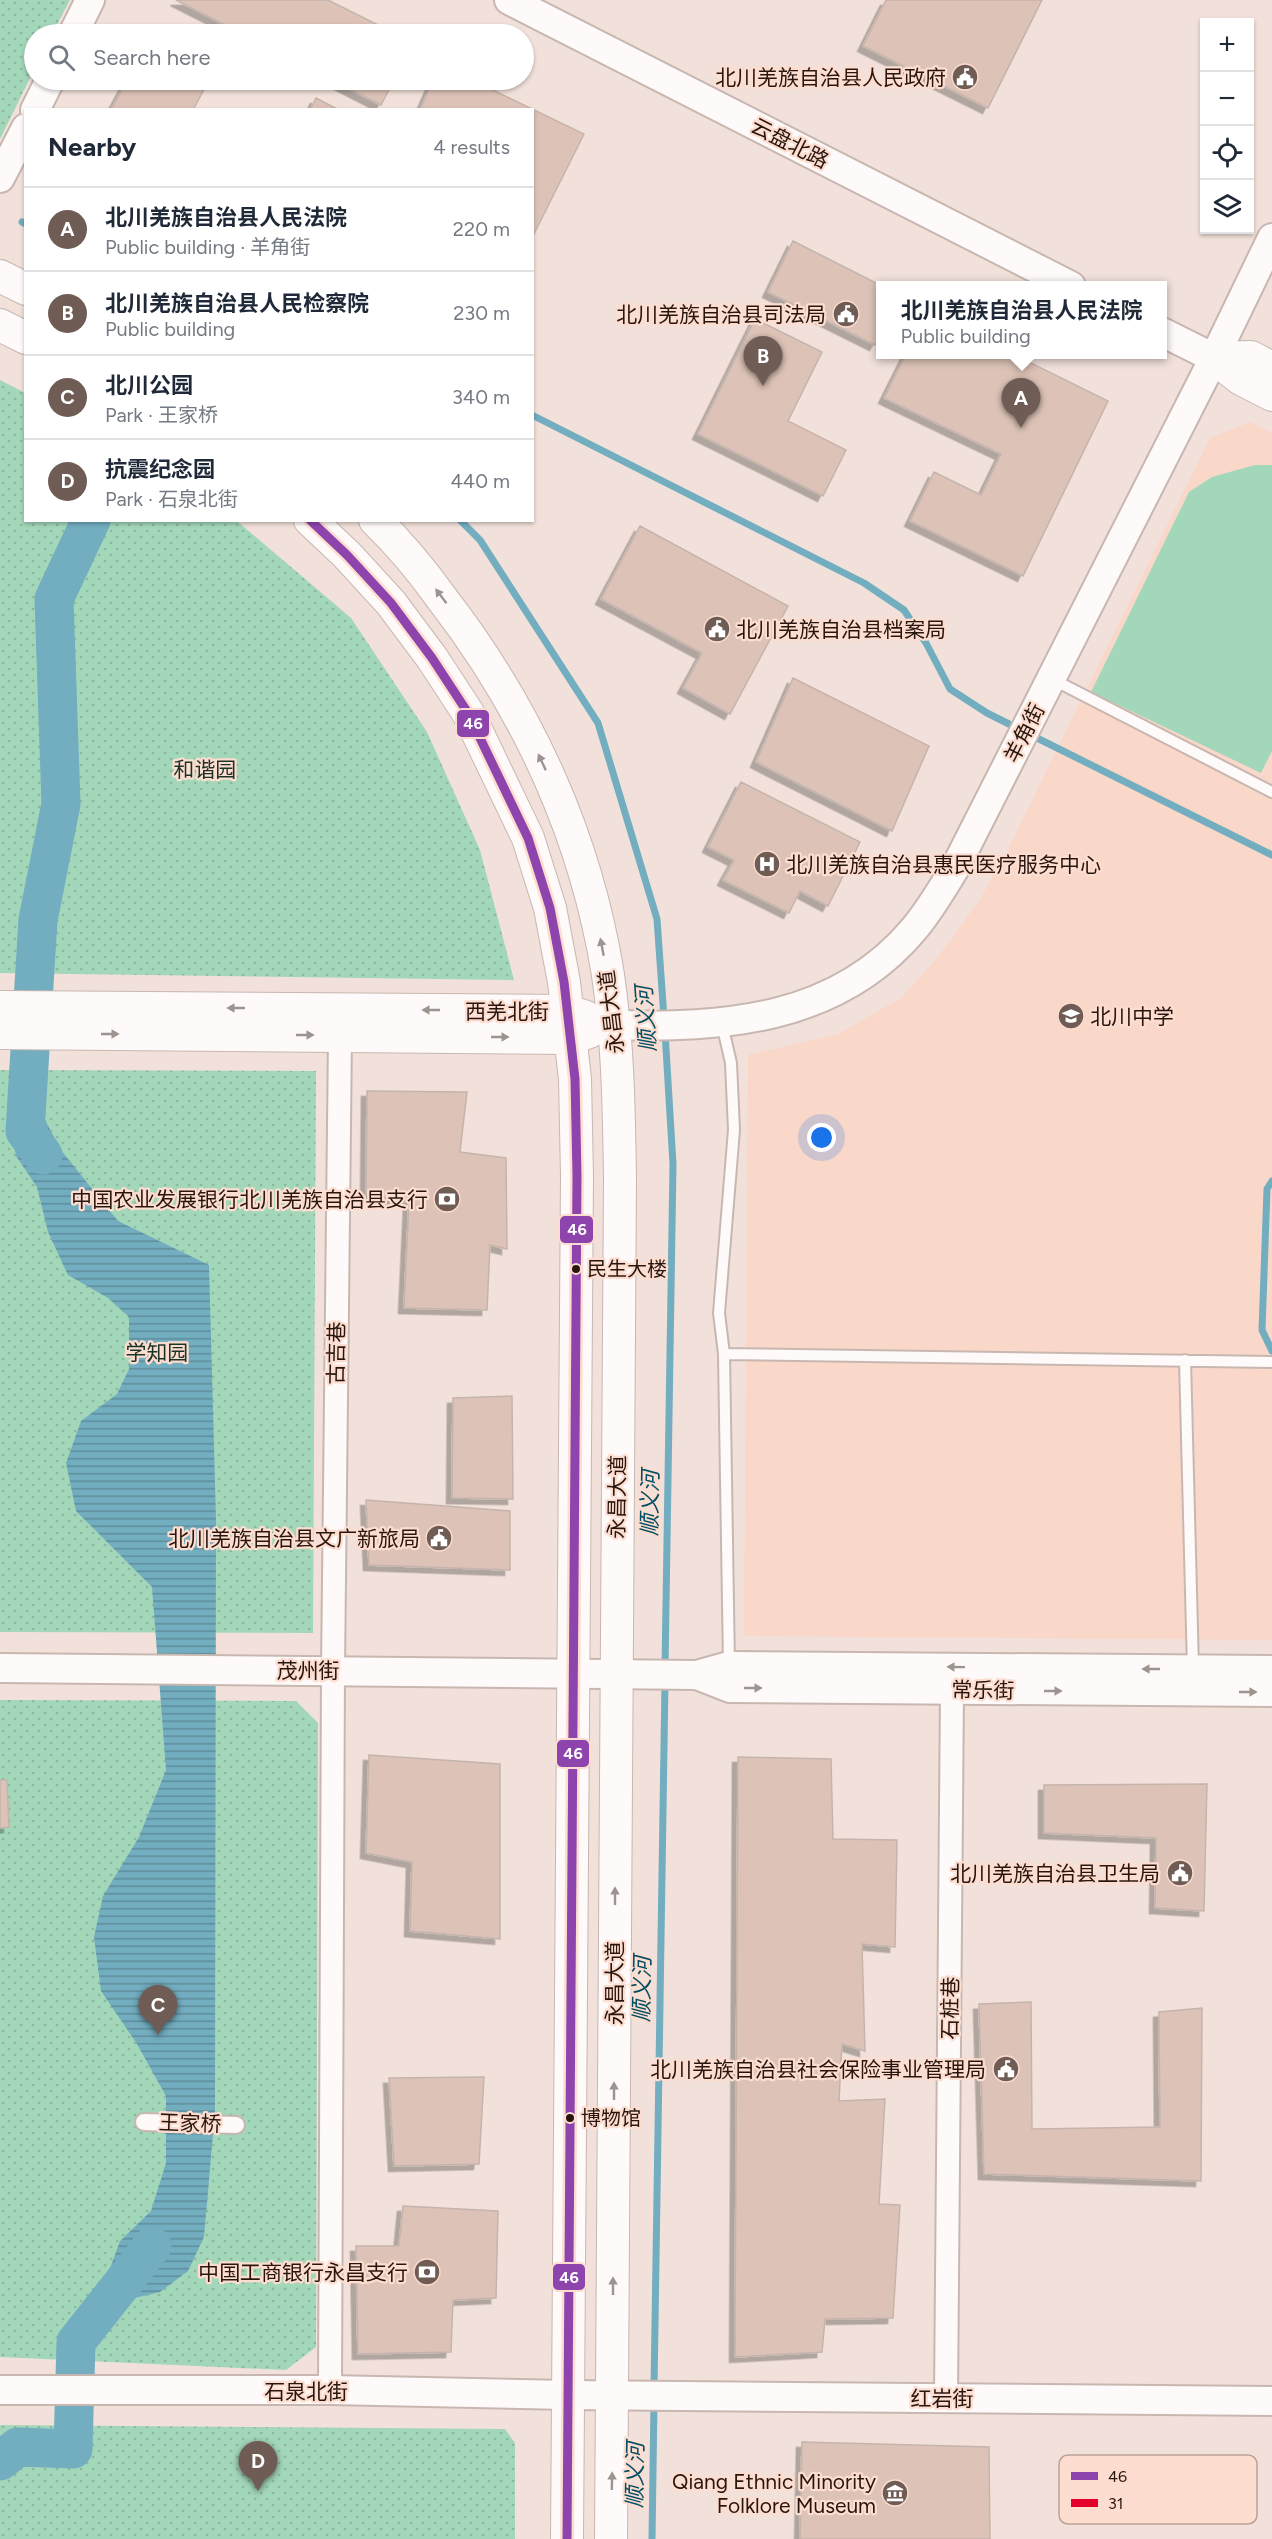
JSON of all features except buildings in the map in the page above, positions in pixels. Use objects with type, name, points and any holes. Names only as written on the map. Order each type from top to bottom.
[{"type":"main road","points":[[0,276],[24,288]]},
{"type":"main road","points":[[0,325],[24,337]]},
{"type":"main road","points":[[1214,358],[1251,357],[1272,368]]},
{"type":"main road","points":[[1214,358],[1241,379],[1272,395]]},
{"type":"main road","name":"永昌大道","points":[[312,522],[347,555],[391,603],[432,658],[468,713],[528,838],[550,908],[569,1024],[575,1079],[577,1176],[567,2539]]},
{"type":"main road","name":"永昌大道","points":[[377,522],[424,575],[469,633],[507,692],[570,822],[592,897],[608,976],[619,1080],[629,1673],[625,2395],[611,2539]]},
{"type":"main road","name":"西羌北街","points":[[0,1007],[52,1020],[340,1036],[569,1024]]},
{"type":"main road","name":"西羌北街","points":[[0,1033],[52,1020],[613,1025]]},
{"type":"street","points":[[78,24],[90,0]]},
{"type":"street","name":"云盘北路","points":[[509,0],[1063,281]]},
{"type":"street","points":[[36,108],[45,90]]},
{"type":"street","points":[[0,178],[24,132]]},
{"type":"street","name":"羊角街","points":[[613,1025],[713,1024],[783,1012],[822,998],[855,980],[886,957],[914,929],[955,868],[1214,358],[1272,238]]},
{"type":"street","points":[[1167,334],[1214,358]]},
{"type":"street","name":"古吉巷","points":[[330,2390],[333,1670],[340,1036]]},
{"type":"street","name":"常乐街","points":[[629,1673],[697,1675],[729,1666],[1272,1670]]},
{"type":"street","name":"茂州街","points":[[0,1668],[629,1673]]},
{"type":"street","name":"常乐街","points":[[697,1675],[730,1688],[1272,1692]]},
{"type":"street","name":"石桩巷","points":[[946,2398],[952,1689]]},
{"type":"street","name":"王家桥","points":[[144,2122],[236,2125]]},
{"type":"street","name":"石泉北街","points":[[0,2390],[330,2390],[625,2395]]},
{"type":"street","name":"红岩街","points":[[625,2395],[1272,2401]]},
{"type":"lane","points":[[1052,679],[1272,792]]},
{"type":"lane","points":[[713,1024],[731,1063],[734,1130],[719,1313],[724,1354],[729,1666]]},
{"type":"lane","points":[[724,1354],[1272,1362]]},
{"type":"lane","points":[[1185,1360],[1193,1670]]},
{"type":"shaded area","name":"北川中学","points":[[1250,422],[1272,433],[1272,1640],[744,1636],[748,1055],[838,1034],[901,998],[937,958],[979,901],[1006,853],[1210,438]]},
{"type":"green space","points":[[0,0],[70,0],[57,24],[24,24],[24,90],[0,139]]},
{"type":"green space","name":"和谐园","points":[[0,380],[24,392],[24,522],[238,522],[351,618],[427,732],[480,850],[514,980],[0,973]]},
{"type":"green space","points":[[1255,465],[1272,465],[1272,751],[1261,773],[1091,692],[1189,492],[1212,477]]},
{"type":"green space","name":"学知园","points":[[0,1070],[316,1071],[313,1633],[0,1632]]},
{"type":"green space","points":[[0,1700],[296,1701],[318,1723],[316,2347],[286,2370],[0,2357]]},
{"type":"green space","points":[[0,2425],[505,2429],[515,2443],[515,2539],[0,2539]]},
{"type":"water","points":[[38,1106],[60,1149],[118,1221],[209,1265],[216,1519],[215,2111],[204,2237],[188,2271],[160,2292],[130,2299],[108,2274],[120,2241],[151,2211],[166,2163],[166,2096],[137,2044],[101,1991],[94,1937],[103,1896],[139,1837],[166,1770],[152,1587],[76,1511],[66,1463],[81,1421],[117,1394],[129,1369],[129,1317],[108,1298],[68,1275],[48,1232],[37,1187],[16,1156],[10,1112]]},
{"type":"waterway","points":[[534,416],[864,583],[904,610],[926,643],[950,689],[987,713],[1019,729]]},
{"type":"waterway","points":[[43,1155],[25,1131],[38,920],[61,804],[54,599],[90,522]]},
{"type":"waterway","name":"顺义河","points":[[462,522],[480,540],[598,723],[657,919],[664,1018]]},
{"type":"waterway","points":[[1029,734],[1272,855]]},
{"type":"waterway","name":"顺义河","points":[[665,1032],[673,1164],[665,1668]]},
{"type":"waterway","points":[[1272,1181],[1267,1189],[1262,1330],[1272,1351]]},
{"type":"waterway","name":"顺义河","points":[[654,2388],[665,1682]]},
{"type":"waterway","points":[[0,2461],[18,2447],[73,2449],[76,2342],[152,2246]]},
{"type":"waterway","name":"顺义河","points":[[652,2539],[654,2402]]},
{"type":"transit line","name":"46","points":[[312,522],[347,555],[391,603],[432,658],[468,713],[528,838],[550,908],[564,982],[575,1079],[577,1176],[567,2539]]},
{"type":"place","name":"北川羌族自治县人民政府","points":[[965,77]]},
{"type":"place","name":"北川羌族自治县司法局","points":[[846,314]]},
{"type":"place","name":"北川羌族自治县人民检察院","points":[[763,386]]},
{"type":"place","name":"北川羌族自治县人民法院","points":[[1021,428]]},
{"type":"place","name":"北川羌族自治县档案局","points":[[717,629]]},
{"type":"place","name":"北川羌族自治县惠民医疗服务中心","points":[[767,864]]},
{"type":"place","name":"北川中学","points":[[1071,1016]]},
{"type":"place","name":"中国农业发展银行北川羌族自治县支行","points":[[447,1199]]},
{"type":"place","name":"民生大楼","points":[[576,1269]]},
{"type":"place","name":"北川羌族自治县文广新旅局","points":[[439,1538]]},
{"type":"place","name":"北川羌族自治县卫生局","points":[[1180,1873]]},
{"type":"place","name":"北川公园","points":[[158,2035]]},
{"type":"place","name":"北川羌族自治县社会保险事业管理局","points":[[1006,2069]]},
{"type":"place","name":"博物馆","points":[[570,2118]]},
{"type":"place","name":"中国工商银行永昌支行","points":[[427,2272]]},
{"type":"place","name":"抗震纪念园","points":[[258,2491]]},
{"type":"place","name":"Qiang Ethnic Minority Folklore Museum","points":[[895,2493]]}]
